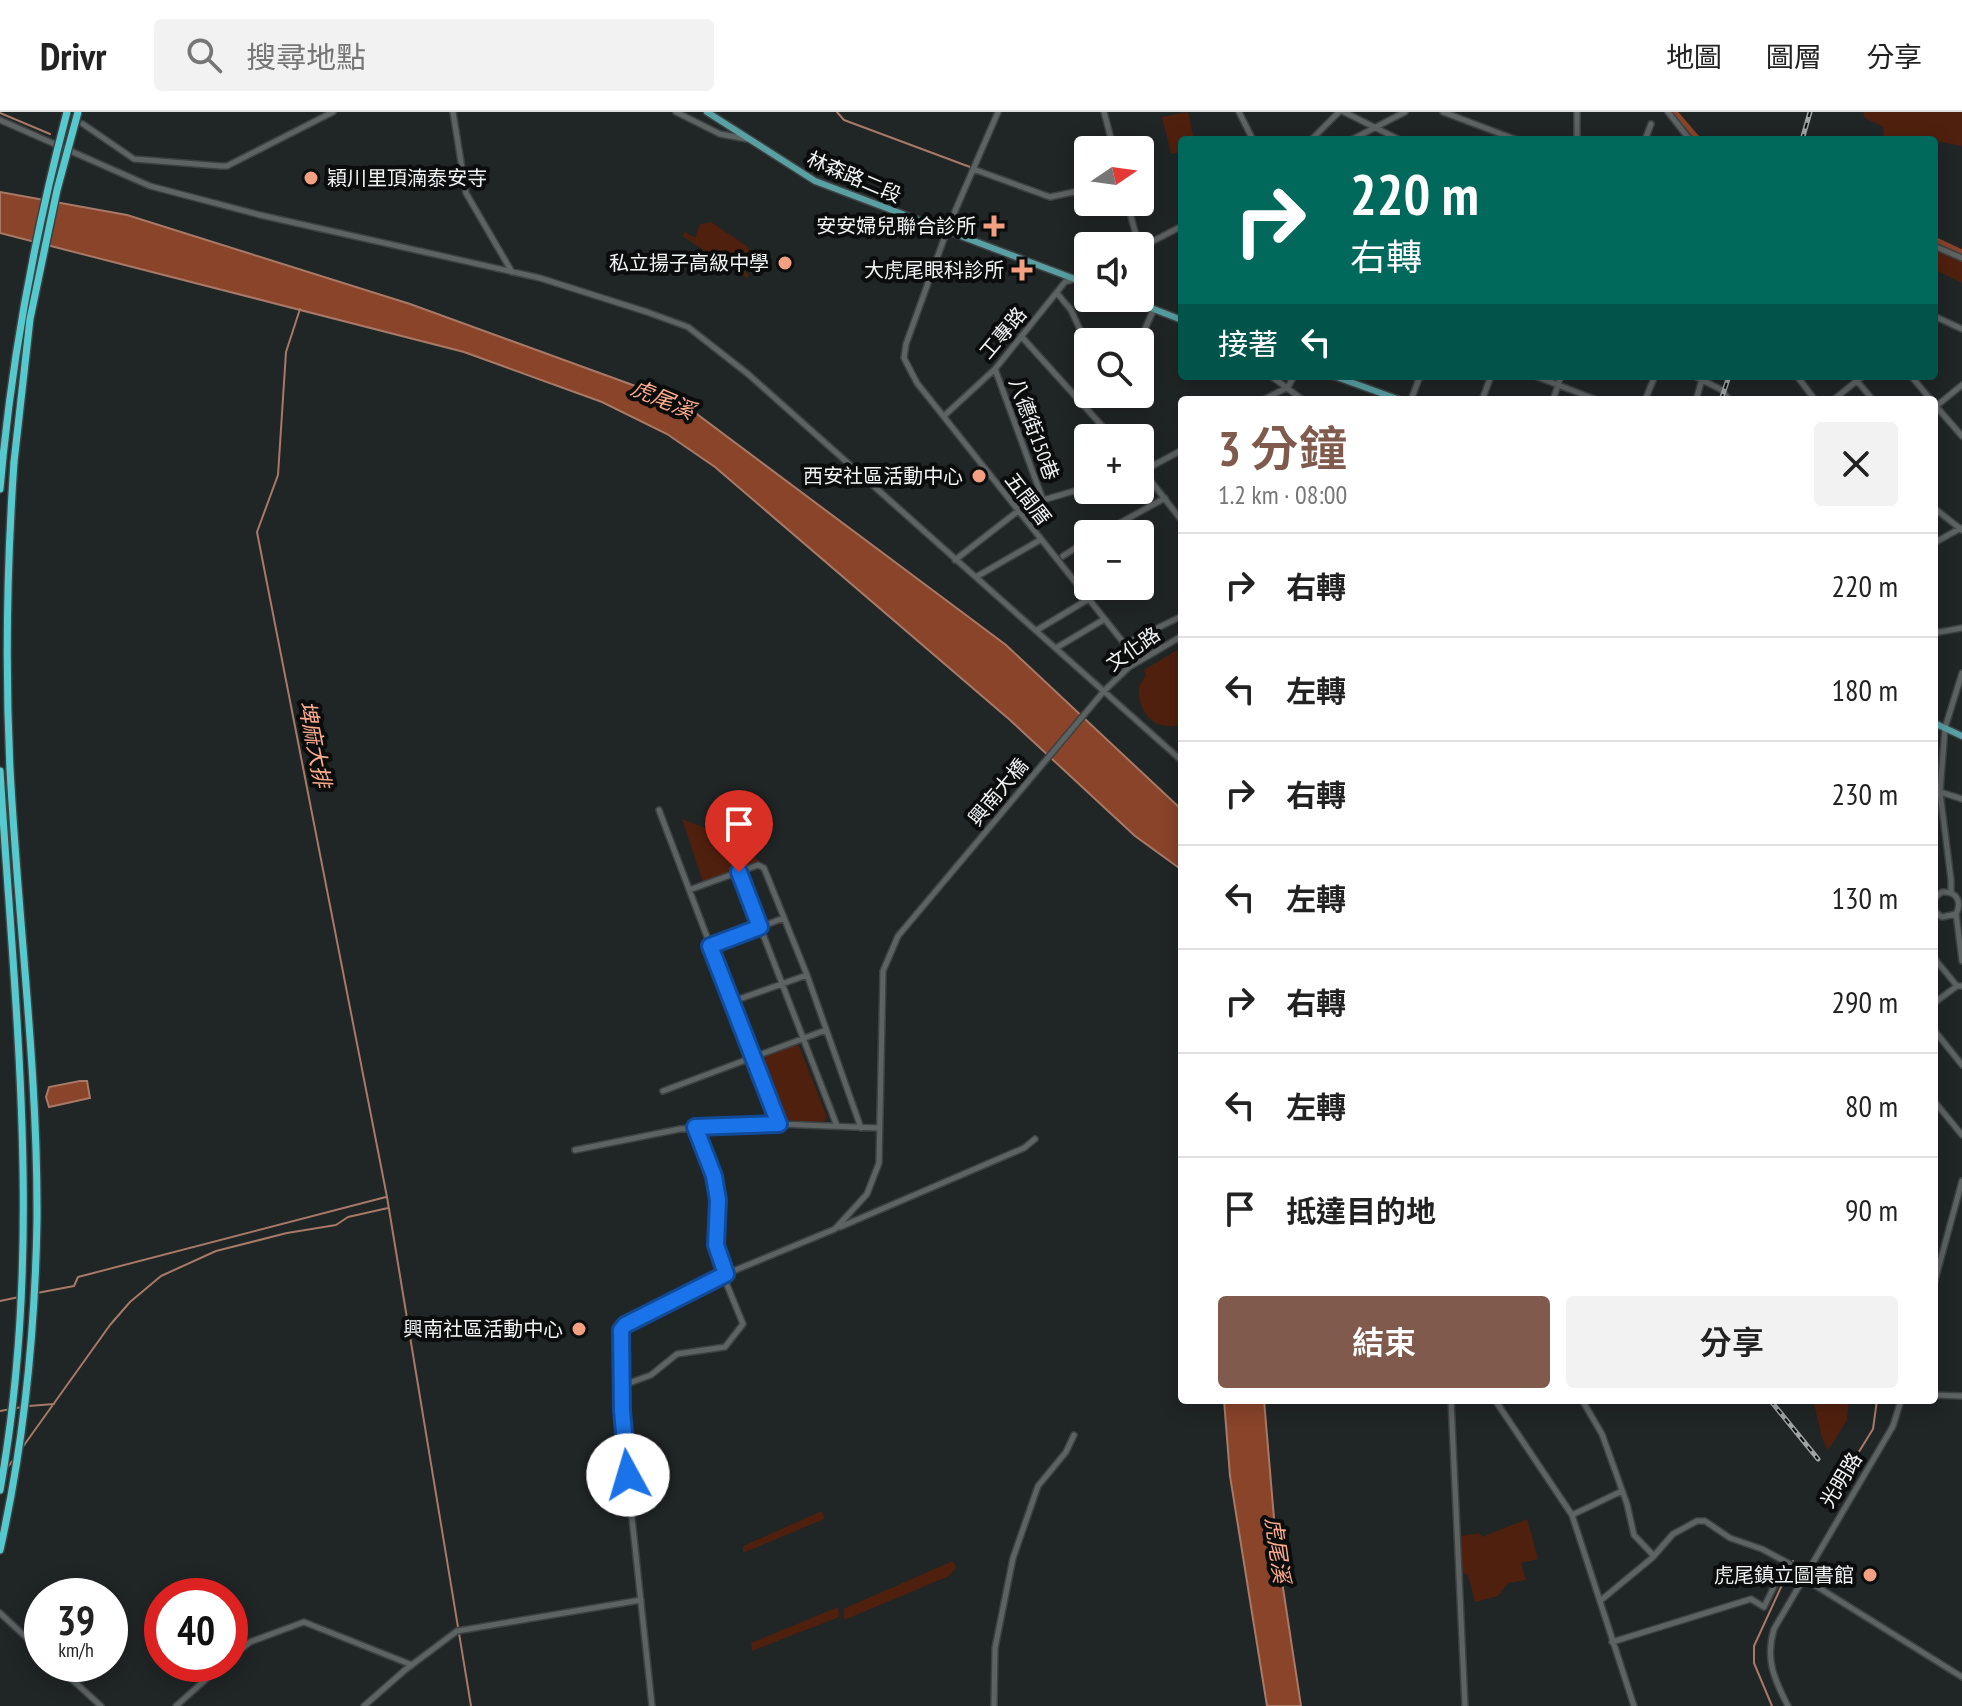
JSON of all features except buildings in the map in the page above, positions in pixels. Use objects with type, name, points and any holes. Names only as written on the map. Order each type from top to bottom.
[{"type":"highway","points":[[0,489],[20,319],[65,112]]},
{"type":"highway","points":[[0,1550],[9,1510],[24,1403],[35,1283],[37,1218],[33,1095],[11,772],[7,558],[30,319],[57,190],[80,112]]},
{"type":"highway","points":[[0,771],[21,1072],[25,1215],[24,1283],[13,1404],[0,1490]]},
{"type":"main road","name":"林森路二段","points":[[707,112],[815,181],[1074,279]]},
{"type":"main road","points":[[1154,309],[1178,318]]},
{"type":"main road","points":[[1345,380],[1389,396]]},
{"type":"main road","points":[[1938,725],[1962,736]]},
{"type":"street","points":[[83,124],[134,159],[227,166],[333,112]]},
{"type":"street","points":[[453,112],[466,193],[512,272]]},
{"type":"street","points":[[676,112],[720,134],[748,139]]},
{"type":"street","points":[[947,231],[998,112]]},
{"type":"street","points":[[1104,112],[1110,136]]},
{"type":"street","points":[[1239,112],[1251,136]]},
{"type":"street","points":[[1315,136],[1341,112],[1392,136]]},
{"type":"street","points":[[1359,136],[1405,112]]},
{"type":"street","points":[[1443,112],[1504,136]]},
{"type":"street","points":[[1577,112],[1577,136]]},
{"type":"street","points":[[1668,112],[1687,136]]},
{"type":"street","points":[[0,120],[150,186],[260,215],[512,272],[688,327],[748,374],[1178,757]]},
{"type":"street","points":[[1646,136],[1651,124]]},
{"type":"street","points":[[973,169],[1050,197],[1074,192]]},
{"type":"street","points":[[1154,240],[1178,228]]},
{"type":"street","name":"五間厝","points":[[947,231],[903,352],[912,377],[1074,583]]},
{"type":"street","points":[[1938,248],[1962,258]]},
{"type":"street","name":"工專路","points":[[944,416],[995,369],[1065,282],[1074,280]]},
{"type":"street","points":[[1057,293],[1071,310],[1079,328]]},
{"type":"street","points":[[1938,318],[1962,329]]},
{"type":"street","points":[[1021,336],[1100,424]]},
{"type":"street","name":"八德街150巷","points":[[995,369],[1043,500]]},
{"type":"street","points":[[1277,380],[1298,396]]},
{"type":"street","points":[[1271,396],[1288,387],[1292,380]]},
{"type":"street","points":[[1545,380],[1587,396]]},
{"type":"street","points":[[1554,396],[1560,380]]},
{"type":"street","points":[[1706,380],[1726,396]]},
{"type":"street","points":[[1838,396],[1858,380]]},
{"type":"street","points":[[1914,380],[1927,396]]},
{"type":"street","points":[[1938,401],[1962,385]]},
{"type":"street","points":[[1938,409],[1962,436]]},
{"type":"street","points":[[1154,464],[1178,452]]},
{"type":"street","points":[[1154,485],[1178,516]]},
{"type":"street","points":[[955,560],[1018,511],[1074,491]]},
{"type":"street","points":[[1125,520],[1165,498]]},
{"type":"street","points":[[1938,511],[1961,529],[1938,541]]},
{"type":"street","points":[[976,577],[1040,540]]},
{"type":"street","points":[[1063,556],[1074,549]]},
{"type":"street","points":[[1037,631],[1087,600]]},
{"type":"street","name":"文化路","points":[[1087,600],[1123,642],[1129,642],[1178,618]]},
{"type":"street","points":[[1056,648],[1103,620]]},
{"type":"street","points":[[1938,632],[1962,628]]},
{"type":"street","name":"文化路","points":[[1104,691],[1129,667],[1178,638]]},
{"type":"street","points":[[1938,783],[1945,728],[1962,673]]},
{"type":"street","name":"興南大橋","points":[[835,1229],[848,1217],[873,1182],[879,1163],[883,971],[898,936],[1104,691]]},
{"type":"street","points":[[1938,791],[1962,799]]},
{"type":"street","points":[[1938,795],[1951,892]]},
{"type":"street","points":[[659,810],[779,1124]]},
{"type":"street","points":[[689,890],[758,865],[764,868],[807,975],[861,1128]]},
{"type":"street","points":[[739,872],[837,1126]]},
{"type":"street","points":[[1938,894],[1951,892],[1960,898],[1956,914],[1962,961]]},
{"type":"street","points":[[1938,913],[1946,918],[1956,914]]},
{"type":"street","points":[[710,946],[784,918]]},
{"type":"street","points":[[1938,962],[1959,986],[1938,1000]]},
{"type":"street","points":[[731,1002],[807,975]]},
{"type":"street","points":[[663,1091],[826,1030]]},
{"type":"street","points":[[1938,1035],[1962,1065]]},
{"type":"street","points":[[1938,1106],[1962,1135]]},
{"type":"street","points":[[575,1150],[695,1127],[779,1124],[879,1128]]},
{"type":"street","points":[[621,1386],[651,1375],[677,1354],[725,1347],[743,1324],[716,1245],[718,1200],[714,1176],[695,1127]]},
{"type":"street","points":[[652,1706],[623,1434],[623,1327],[724,1274],[1024,1148],[1035,1139]]},
{"type":"street","points":[[1938,1269],[1962,1181]]},
{"type":"street","points":[[1938,1395],[1962,1396]]},
{"type":"street","points":[[1451,1404],[1465,1706]]},
{"type":"street","points":[[1498,1404],[1572,1515],[1634,1706]]},
{"type":"street","points":[[1584,1404],[1602,1434],[1634,1535],[1654,1556]]},
{"type":"street","name":"光明路","points":[[1788,1706],[1771,1669],[1770,1642],[1774,1629],[1893,1426],[1900,1404]]},
{"type":"street","points":[[994,1706],[995,1648],[1013,1558],[1038,1486],[1066,1452],[1074,1435]]},
{"type":"street","points":[[1572,1515],[1622,1491]]},
{"type":"street","points":[[1600,1601],[1654,1556],[1673,1534],[1697,1521],[1705,1521],[1730,1538],[1762,1549],[1786,1562],[1805,1575],[1808,1581],[1962,1677]]},
{"type":"street","points":[[1612,1642],[1751,1599],[1764,1607],[1786,1562]]},
{"type":"street","points":[[364,1706],[459,1630],[641,1600]]},
{"type":"street","points":[[0,1613],[24,1635]]},
{"type":"street","points":[[248,1644],[304,1622],[412,1665]]},
{"type":"street","points":[[75,1682],[101,1706]]},
{"type":"street","points":[[176,1706],[203,1682]]},
{"type":"shaded area","points":[[1188,112],[1193,136],[1178,136],[1178,153],[1171,154],[1162,117]]},
{"type":"shaded area","points":[[1863,112],[1962,112],[1962,146],[1938,141],[1938,136],[1884,136],[1883,127],[1865,118]]},
{"type":"shaded area","points":[[711,222],[748,247],[752,261],[743,270],[749,275],[747,278],[682,236],[685,232],[695,238],[700,224]]},
{"type":"shaded area","points":[[1938,251],[1962,261],[1962,283],[1938,271]]},
{"type":"shaded area","points":[[1178,649],[1178,725],[1156,723],[1145,712],[1139,696],[1139,686],[1146,675],[1144,670]]},
{"type":"shaded area","points":[[682,819],[715,832],[761,862],[703,882]]},
{"type":"shaded area","points":[[796,1045],[827,1117],[824,1122],[783,1120],[778,1117],[757,1062],[758,1058]]},
{"type":"shaded area","points":[[1814,1404],[1849,1404],[1847,1420],[1828,1450]]},
{"type":"shaded area","points":[[822,1511],[824,1519],[743,1553],[743,1546]]},
{"type":"shaded area","points":[[1527,1519],[1538,1559],[1521,1563],[1526,1580],[1508,1583],[1498,1596],[1475,1602],[1468,1575],[1462,1573],[1460,1536],[1479,1533],[1482,1537]]},
{"type":"shaded area","points":[[953,1561],[956,1568],[949,1576],[844,1620],[843,1609]]},
{"type":"shaded area","points":[[838,1607],[839,1617],[752,1651],[751,1643]]},
{"type":"water","name":"虎尾溪","points":[[0,192],[127,215],[410,304],[682,403],[1006,645],[1178,806],[1178,867],[1135,836],[1010,720],[715,467],[667,434],[602,402],[464,352],[0,233]]},
{"type":"water","points":[[87,1081],[90,1098],[49,1107],[46,1097],[49,1087]]},
{"type":"water","points":[[1224,1404],[1264,1404],[1276,1542],[1301,1706],[1267,1706],[1230,1476]]},
{"type":"waterway","points":[[837,112],[844,120],[970,167]]},
{"type":"waterway","points":[[1675,112],[1696,136]]},
{"type":"waterway","points":[[0,113],[50,134]]},
{"type":"waterway","points":[[1938,241],[1962,252]]},
{"type":"waterway","name":"埤麻大排","points":[[300,309],[286,352],[278,475],[257,532],[387,1197],[471,1706]]},
{"type":"waterway","points":[[37,1293],[74,1286],[78,1277],[386,1197]]},
{"type":"waterway","points":[[22,1448],[110,1325],[130,1302],[161,1276],[216,1251],[287,1233],[336,1225],[348,1217],[388,1208]]},
{"type":"waterway","points":[[0,1301],[19,1297]]},
{"type":"waterway","points":[[29,1406],[54,1404]]},
{"type":"waterway","points":[[1844,1476],[1873,1429],[1876,1404]]},
{"type":"waterway","points":[[0,1411],[22,1407]]},
{"type":"waterway","points":[[5,1471],[13,1460]]},
{"type":"waterway","points":[[1772,1706],[1754,1663],[1754,1646],[1793,1561]]},
{"type":"railway","points":[[1803,136],[1810,112]]},
{"type":"railway","points":[[1722,396],[1728,380]]},
{"type":"railway","points":[[1773,1404],[1818,1459]]},
{"type":"place","name":"穎川里頂湳泰安寺","points":[[311,178]]},
{"type":"place","name":"安安婦兒聯合診所","points":[[994,226]]},
{"type":"place","name":"私立揚子高級中學","points":[[785,263]]},
{"type":"place","name":"大虎尾眼科診所","points":[[1022,270]]},
{"type":"place","name":"西安社區活動中心","points":[[979,476]]},
{"type":"place","name":"興南社區活動中心","points":[[579,1329]]},
{"type":"place","name":"虎尾鎮立圖書館","points":[[1870,1575]]},
{"type":"route","points":[[628,1475],[622,1411],[621,1330],[625,1325],[726,1274],[716,1245],[718,1200],[714,1176],[697,1139],[695,1127],[779,1124],[710,946],[760,927],[739,872]]}]
